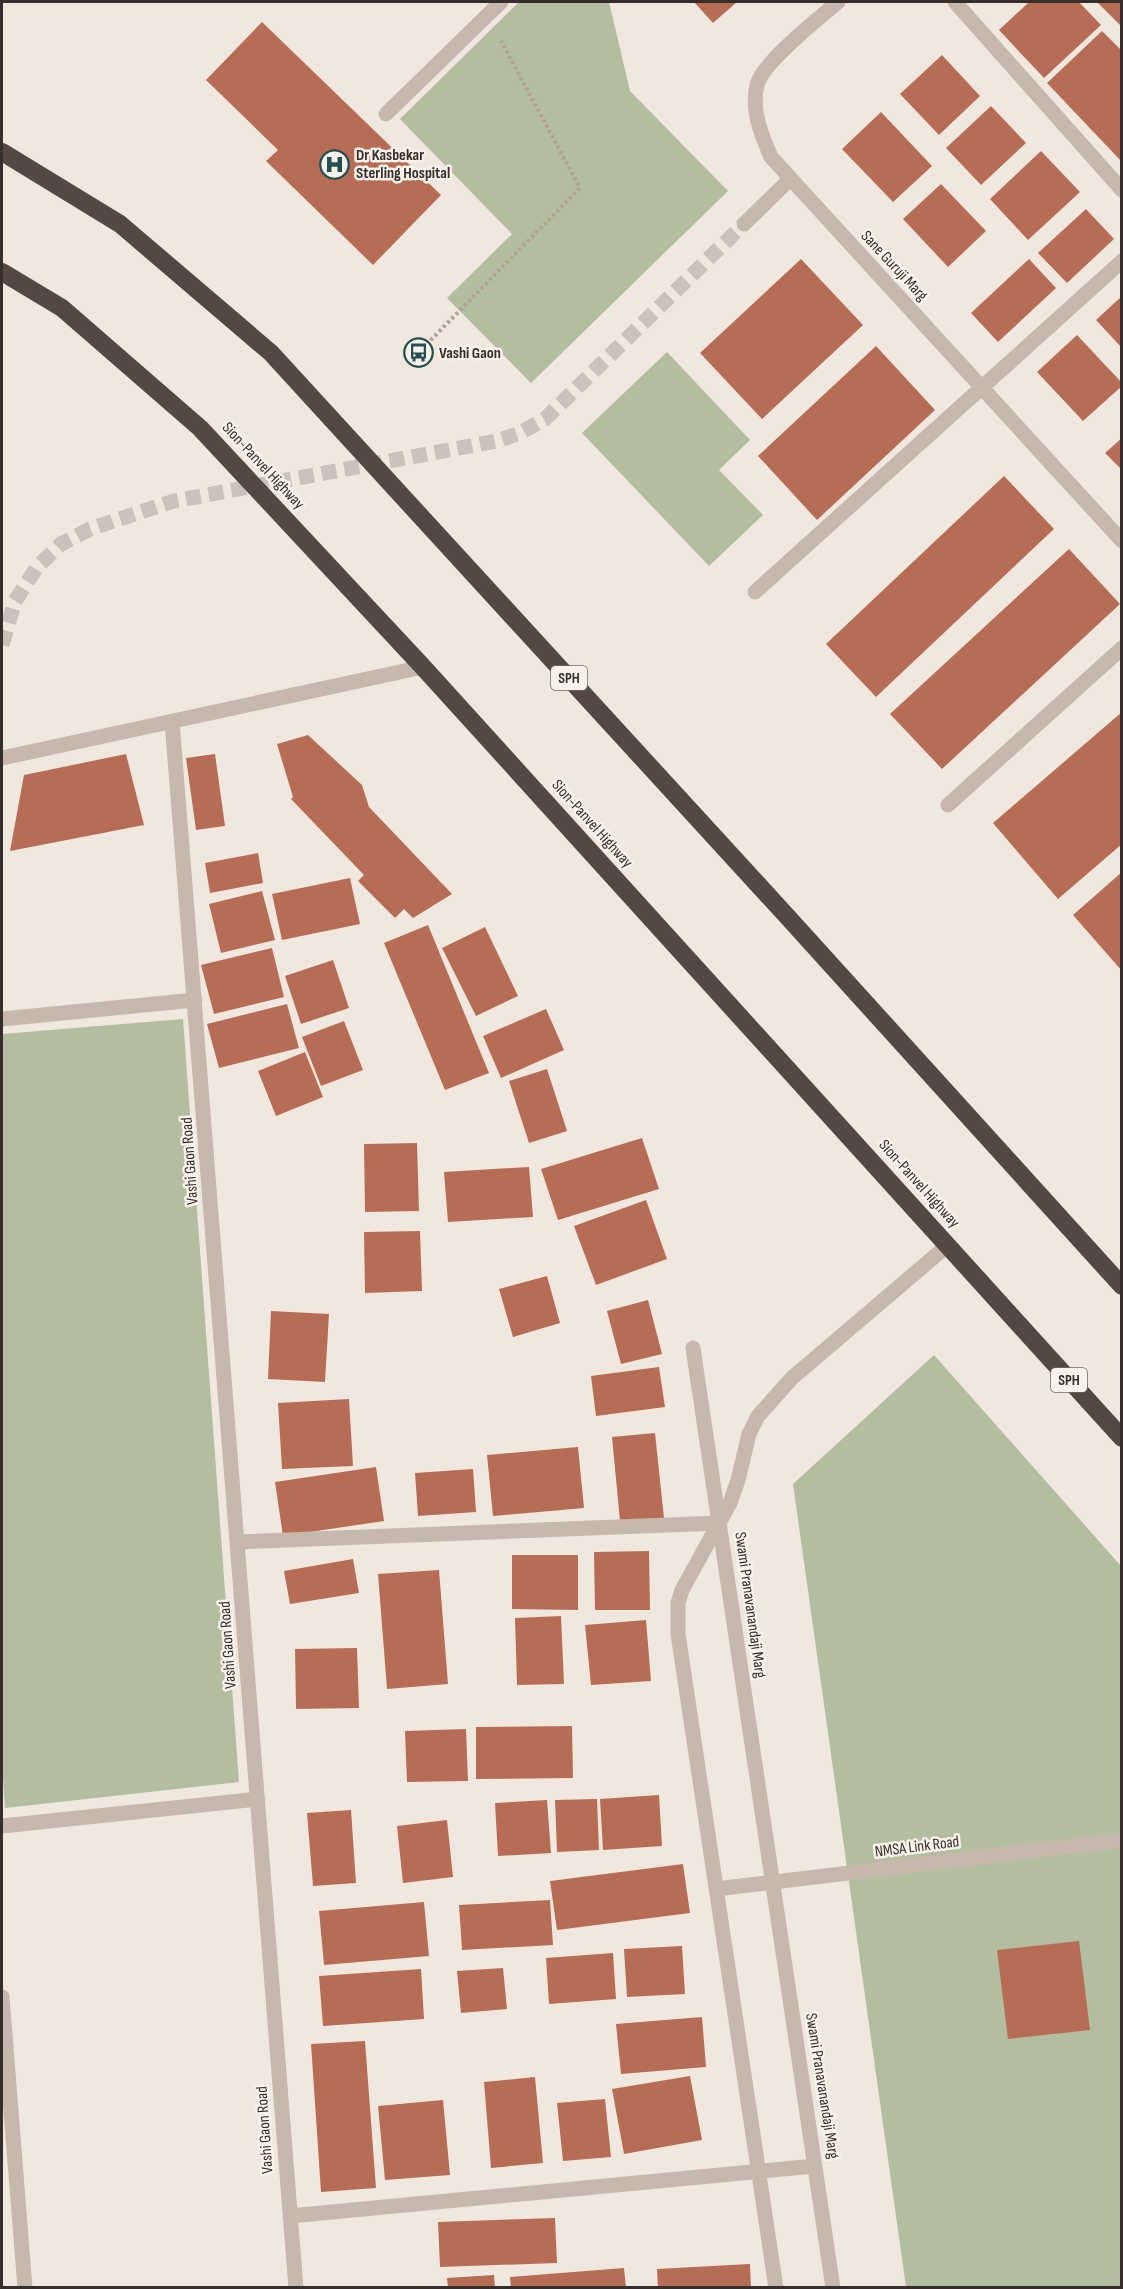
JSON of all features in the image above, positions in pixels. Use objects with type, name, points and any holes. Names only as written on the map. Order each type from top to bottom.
[{"type":"highway","name":"SPH","points":[[2,152],[120,224],[271,352],[1122,1286]]},
{"type":"highway","name":"Sion-Panvel Highway","points":[[2,272],[62,308],[200,428],[423,667],[1122,1438]]},
{"type":"street","points":[[386,114],[501,2]]},
{"type":"street","name":"Sane Guruji Marg","points":[[838,2],[772,62],[758,83],[755,106],[760,133],[771,157],[1122,541]]},
{"type":"street","points":[[954,2],[1122,190]]},
{"type":"street","points":[[744,224],[790,180]]},
{"type":"street","points":[[755,592],[1122,261]]},
{"type":"street","points":[[948,805],[1122,648]]},
{"type":"street","points":[[2,758],[423,667]]},
{"type":"street","name":"Vashi Gaon Road","points":[[172,721],[296,2288]]},
{"type":"street","points":[[2,1019],[195,1000]]},
{"type":"street","points":[[719,1523],[738,1480],[749,1434],[769,1401],[792,1378],[948,1245]]},
{"type":"street","points":[[693,1347],[719,1523]]},
{"type":"street","points":[[238,1542],[719,1523]]},
{"type":"street","name":"Swami Pranavanandaji Marg","points":[[719,1523],[833,2288]]},
{"type":"street","name":"Swami Pranavanandaji Marg","points":[[719,1523],[687,1578],[678,1603],[677,1618],[776,2288]]},
{"type":"street","points":[[2,1826],[258,1799]]},
{"type":"street","name":"NMSA Link Road","points":[[716,1889],[1122,1840]]},
{"type":"street","points":[[2,1997],[7,2139],[25,2288]]},
{"type":"street","points":[[290,2216],[815,2166]]},
{"type":"path","points":[[418,353],[580,188],[487,15]]},
{"type":"green space","points":[[519,2],[609,2],[630,91],[728,191],[531,383],[447,298],[512,234],[400,119]]},
{"type":"green space","points":[[667,352],[750,440],[719,470],[763,515],[709,566],[582,433]]},
{"type":"green space","points":[[183,1019],[239,1782],[5,1808],[2,1762],[2,1034]]},
{"type":"green space","points":[[934,1355],[1121,1566],[1121,2287],[906,2287],[793,1484]]},
{"type":"building","points":[[694,2],[737,2],[713,23]]},
{"type":"building","points":[[1029,2],[1079,2],[1101,25],[1044,78],[999,30]]},
{"type":"building","points":[[1097,2],[1122,2],[1122,27]]},
{"type":"building","points":[[262,22],[441,195],[373,265],[266,161],[278,150],[206,80]]},
{"type":"building","points":[[1102,31],[1122,51],[1122,162],[1047,83]]},
{"type":"building","points":[[942,55],[980,96],[939,135],[900,94]]},
{"type":"building","points":[[991,106],[1026,143],[981,185],[946,148]]},
{"type":"building","points":[[881,112],[932,166],[893,202],[842,149]]},
{"type":"building","points":[[1041,151],[1080,192],[1028,240],[990,199]]},
{"type":"building","points":[[941,184],[986,231],[948,267],[903,219]]},
{"type":"building","points":[[1086,209],[1114,239],[1067,283],[1038,253]]},
{"type":"building","points":[[801,259],[863,325],[762,419],[700,353]]},
{"type":"building","points":[[1029,259],[1056,288],[998,342],[971,313]]},
{"type":"building","points":[[1122,296],[1122,348],[1096,320]]},
{"type":"building","points":[[1077,335],[1122,383],[1122,386],[1083,421],[1037,372]]},
{"type":"building","points":[[876,346],[935,410],[817,520],[758,456]]},
{"type":"building","points":[[1122,438],[1122,470],[1105,453]]},
{"type":"building","points":[[1004,476],[1054,529],[876,697],[826,644]]},
{"type":"building","points":[[1069,549],[1120,604],[942,769],[890,714]]},
{"type":"building","points":[[1122,712],[1122,844],[1058,899],[993,823]]},
{"type":"building","points":[[308,735],[362,785],[369,807],[452,894],[413,918],[404,909],[395,918],[358,881],[364,875],[291,799],[293,797],[277,744]]},
{"type":"building","points":[[126,754],[144,825],[10,851],[24,775]]},
{"type":"building","points":[[215,754],[225,826],[196,830],[186,758]]},
{"type":"building","points":[[258,853],[263,883],[210,893],[205,863]]},
{"type":"building","points":[[1122,872],[1122,971],[1073,915]]},
{"type":"building","points":[[350,878],[360,924],[282,940],[272,894]]},
{"type":"building","points":[[262,891],[275,940],[221,953],[209,904]]},
{"type":"building","points":[[428,925],[489,1073],[445,1090],[384,943]]},
{"type":"building","points":[[485,927],[518,996],[476,1016],[442,948]]},
{"type":"building","points":[[272,948],[284,997],[214,1014],[201,965]]},
{"type":"building","points":[[333,960],[349,1008],[301,1024],[285,976]]},
{"type":"building","points":[[287,1004],[299,1048],[219,1068],[207,1024]]},
{"type":"building","points":[[546,1009],[564,1050],[501,1078],[483,1036]]},
{"type":"building","points":[[344,1021],[363,1070],[321,1086],[302,1037]]},
{"type":"building","points":[[305,1052],[323,1097],[276,1116],[258,1071]]},
{"type":"building","points":[[547,1069],[567,1131],[529,1143],[509,1081]]},
{"type":"building","points":[[642,1138],[659,1189],[558,1220],[541,1169]]},
{"type":"building","points":[[417,1143],[419,1211],[365,1212],[364,1144]]},
{"type":"building","points":[[529,1167],[533,1217],[448,1222],[444,1172]]},
{"type":"building","points":[[646,1200],[667,1259],[596,1285],[574,1226]]},
{"type":"building","points":[[420,1231],[422,1291],[365,1293],[364,1232]]},
{"type":"building","points":[[547,1276],[560,1323],[513,1337],[499,1289]]},
{"type":"building","points":[[648,1300],[662,1354],[621,1364],[607,1311]]},
{"type":"building","points":[[271,1311],[329,1314],[325,1382],[268,1379]]},
{"type":"building","points":[[659,1367],[665,1407],[596,1416],[591,1376]]},
{"type":"building","points":[[349,1399],[353,1466],[282,1469],[278,1403]]},
{"type":"building","points":[[655,1433],[664,1518],[620,1521],[612,1437]]},
{"type":"building","points":[[578,1447],[584,1508],[493,1516],[487,1455]]},
{"type":"building","points":[[376,1467],[384,1521],[283,1536],[275,1482]]},
{"type":"building","points":[[473,1469],[476,1512],[418,1516],[415,1473]]},
{"type":"building","points":[[649,1551],[650,1610],[595,1610],[594,1552]]},
{"type":"building","points":[[512,1555],[578,1555],[578,1610],[512,1609]]},
{"type":"building","points":[[353,1559],[359,1593],[290,1604],[284,1571]]},
{"type":"building","points":[[439,1570],[448,1684],[387,1689],[378,1574]]},
{"type":"building","points":[[561,1616],[564,1684],[517,1685],[515,1618]]},
{"type":"building","points":[[646,1620],[651,1681],[591,1685],[585,1625]]},
{"type":"building","points":[[357,1648],[359,1708],[296,1709],[295,1649]]},
{"type":"building","points":[[572,1726],[573,1778],[476,1779],[476,1727]]},
{"type":"building","points":[[466,1729],[468,1781],[407,1782],[405,1731]]},
{"type":"building","points":[[659,1795],[662,1846],[603,1850],[600,1799]]},
{"type":"building","points":[[597,1799],[599,1850],[557,1852],[555,1800]]},
{"type":"building","points":[[547,1800],[551,1853],[498,1856],[495,1803]]},
{"type":"building","points":[[351,1810],[356,1883],[313,1886],[307,1813]]},
{"type":"building","points":[[447,1820],[453,1877],[403,1883],[397,1826]]},
{"type":"building","points":[[683,1864],[690,1913],[557,1930],[550,1881]]},
{"type":"building","points":[[550,1900],[553,1945],[462,1950],[459,1905]]},
{"type":"building","points":[[424,1902],[429,1956],[324,1965],[319,1911]]},
{"type":"building","points":[[1079,1941],[1090,2030],[1008,2039],[997,1950]]},
{"type":"building","points":[[682,1946],[685,1994],[627,1997],[624,1949]]},
{"type":"building","points":[[613,1953],[616,1999],[549,2004],[546,1958]]},
{"type":"building","points":[[503,1968],[507,2009],[461,2013],[457,1971]]},
{"type":"building","points":[[421,1969],[424,2019],[323,2026],[319,1976]]},
{"type":"building","points":[[702,2017],[706,2067],[621,2074],[616,2024]]},
{"type":"building","points":[[365,2041],[376,2188],[321,2192],[311,2044]]},
{"type":"building","points":[[690,2076],[702,2140],[624,2154],[612,2089]]},
{"type":"building","points":[[535,2077],[543,2163],[491,2168],[484,2082]]},
{"type":"building","points":[[605,2099],[611,2157],[563,2161],[557,2103]]},
{"type":"building","points":[[443,2100],[450,2175],[385,2180],[378,2106]]},
{"type":"building","points":[[555,2218],[557,2263],[440,2267],[438,2222]]},
{"type":"building","points":[[750,2264],[751,2288],[658,2288],[657,2269]]},
{"type":"building","points":[[624,2268],[626,2288],[511,2288],[510,2277]]},
{"type":"building","points":[[494,2275],[495,2288],[448,2288],[447,2278]]},
{"type":"tunnel","points":[[2,645],[15,601],[37,567],[61,544],[90,529],[174,501],[497,441],[520,433],[545,419],[744,224]]},
{"type":"place","name":"Dr Kasbekar Sterling Hospital","points":[[335,164]]},
{"type":"place","name":"Vashi Gaon","points":[[418,353]]}]
